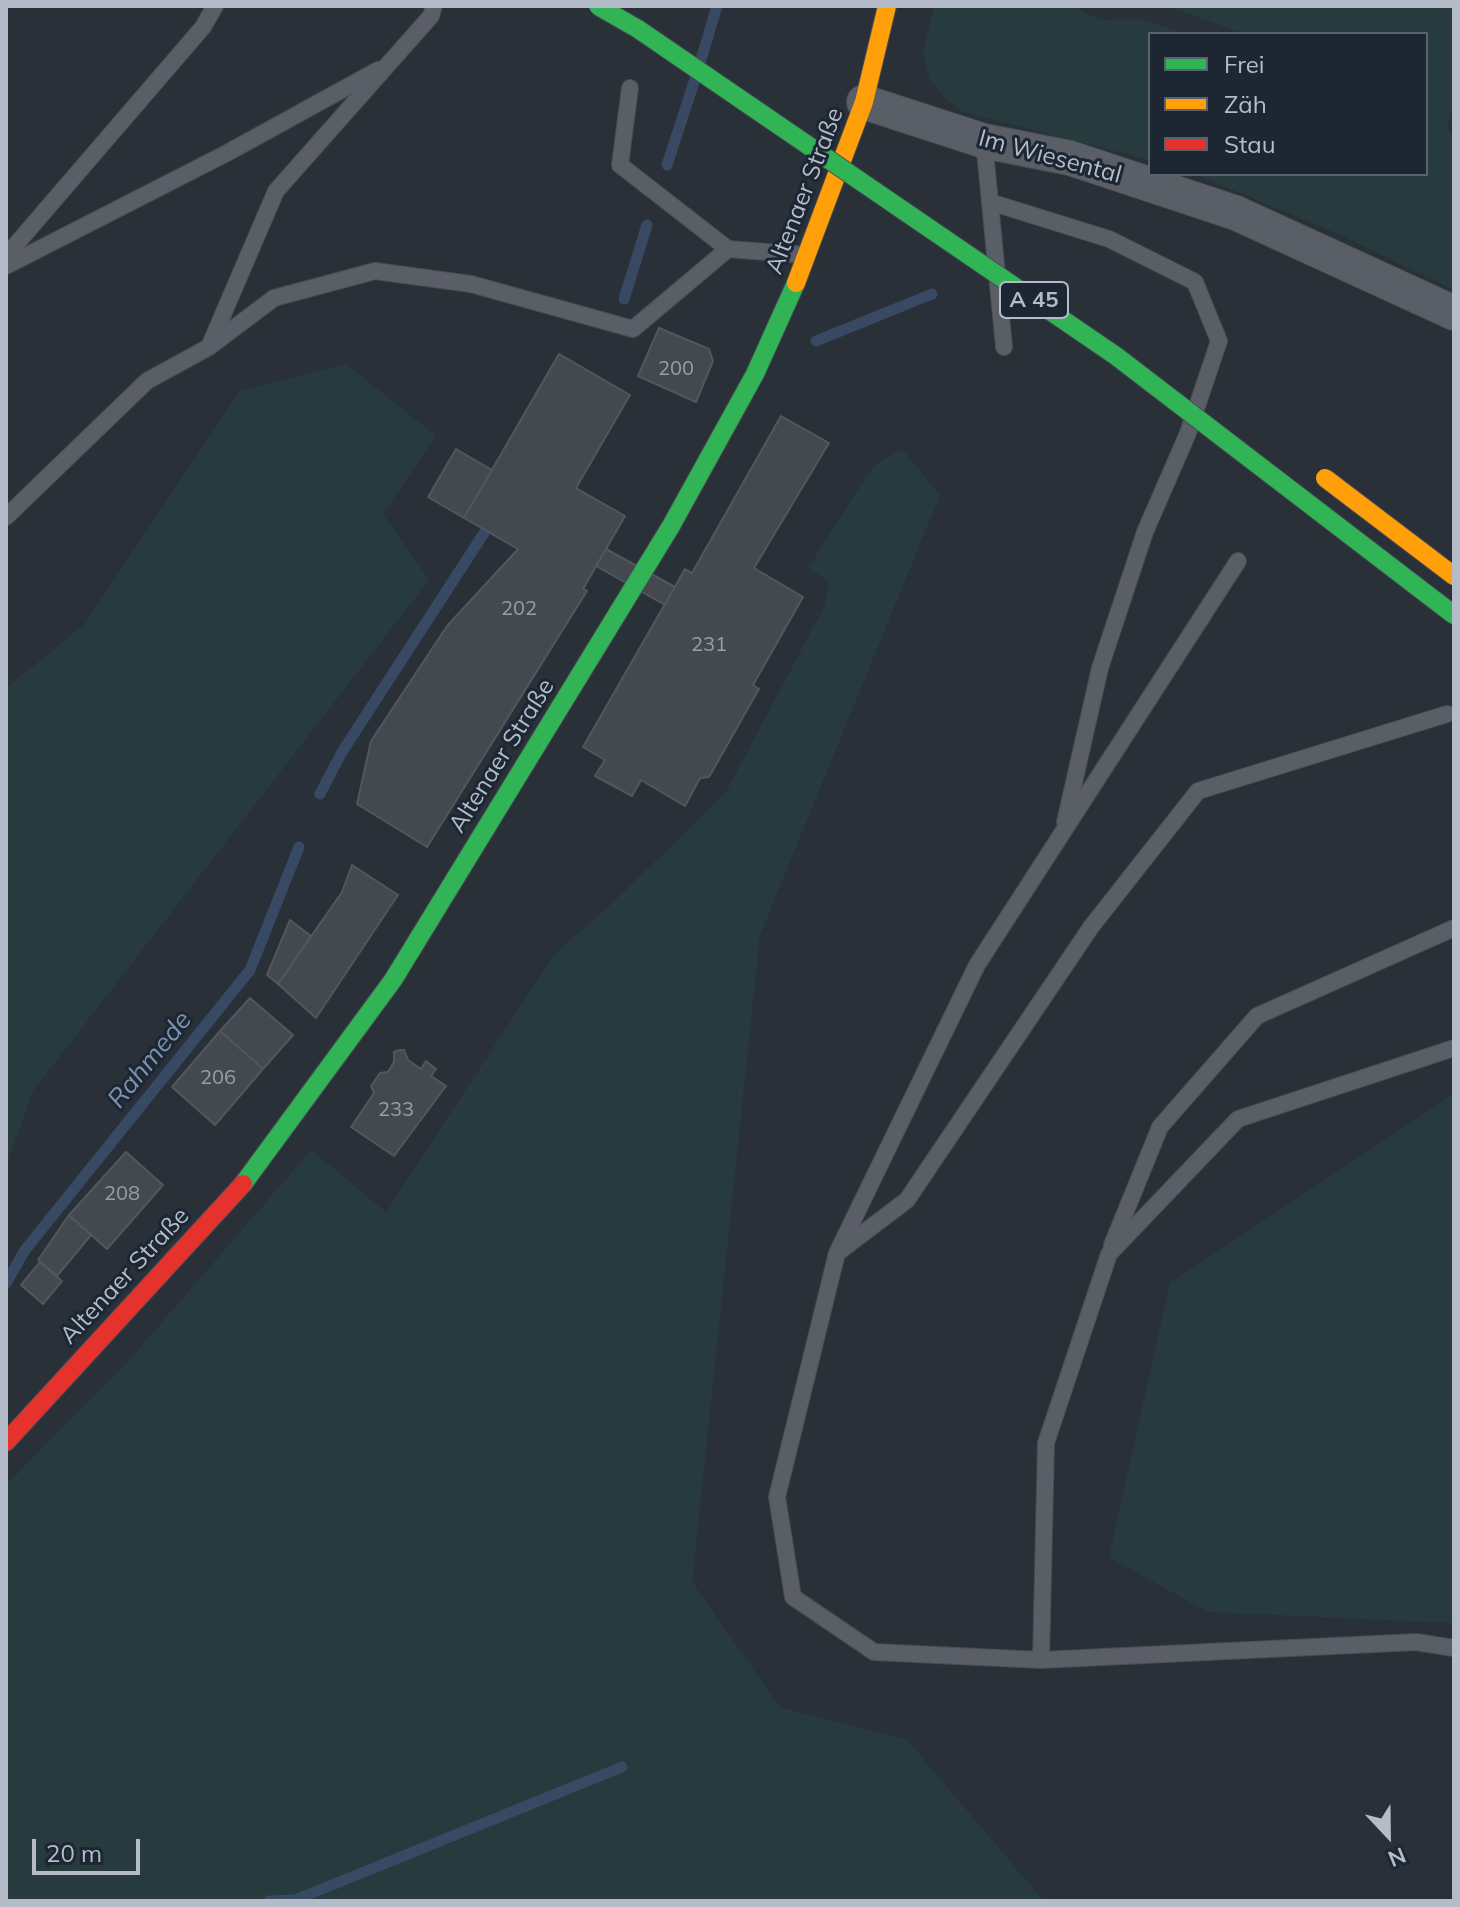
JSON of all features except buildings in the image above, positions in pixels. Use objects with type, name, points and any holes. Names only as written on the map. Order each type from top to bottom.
[{"type":"main road","name":"A 45","points":[[598,6],[638,29],[1116,356],[1454,615]]},
{"type":"main road","name":"Altenaer Straße","points":[[6,1442],[241,1186],[393,980],[671,526],[755,374],[807,255],[864,102],[887,6]]},
{"type":"main road","points":[[832,132],[871,158]]},
{"type":"main road","name":"A 45","points":[[976,228],[1015,254]]},
{"type":"main road","points":[[1182,369],[1219,398]]},
{"type":"main road","points":[[1306,463],[1454,576]]},
{"type":"street","name":"Im Wiesental","points":[[864,102],[984,141],[1070,158],[1236,213],[1454,313]]},
{"type":"lane","points":[[6,256],[203,27],[215,6]]},
{"type":"lane","points":[[209,347],[276,191],[431,16],[434,6]]},
{"type":"lane","points":[[6,266],[227,153],[390,64]]},
{"type":"lane","points":[[630,88],[620,165],[728,249],[807,255]]},
{"type":"lane","points":[[984,141],[1004,347]]},
{"type":"lane","points":[[990,202],[1109,239],[1195,282],[1219,341],[1188,433],[1145,532],[1100,668],[1062,833]]},
{"type":"lane","points":[[6,517],[147,381],[209,347],[274,298],[375,271],[471,284],[633,329],[728,249]]},
{"type":"lane","points":[[1238,561],[977,965],[837,1253],[777,1497],[793,1597],[874,1652],[1041,1660],[1416,1642],[1454,1648]]},
{"type":"lane","points":[[837,1253],[907,1200],[1091,927],[1198,791],[1447,714]]},
{"type":"lane","points":[[1041,1660],[1046,1443],[1109,1254],[1160,1127],[1257,1016],[1454,928]]},
{"type":"lane","points":[[1109,1254],[1238,1119],[1454,1048]]},
{"type":"green space","points":[[934,6],[1072,6],[1101,20],[1142,19],[1179,32],[1148,32],[1148,159],[963,112],[948,101],[929,78],[923,53]]},
{"type":"green space","points":[[1168,6],[1454,6],[1454,107],[1447,126],[1454,141],[1454,290],[1336,233],[1200,176],[1428,176],[1428,32],[1239,32]]},
{"type":"green space","points":[[346,364],[436,436],[383,514],[429,580],[33,1091],[6,1166],[6,688],[84,625],[239,391]]},
{"type":"green space","points":[[902,449],[940,495],[760,935],[692,1582],[780,1707],[907,1740],[1044,1901],[6,1901],[6,1485],[131,1358],[311,1150],[386,1212],[555,953],[603,912],[726,792],[825,605],[829,581],[808,568],[873,466]]},
{"type":"green space","points":[[1454,1094],[1454,1623],[1208,1612],[1109,1557],[1170,1283]]},
{"type":"waterway","name":"Rahmede","points":[[700,63],[717,6]]},
{"type":"waterway","name":"Rahmede","points":[[667,165],[695,79]]},
{"type":"waterway","name":"Rahmede","points":[[624,299],[647,225]]},
{"type":"waterway","points":[[816,341],[932,294]]},
{"type":"waterway","name":"Rahmede","points":[[320,794],[342,752],[486,530]]},
{"type":"waterway","name":"Rahmede","points":[[6,1283],[25,1250],[250,970],[299,847]]},
{"type":"waterway","points":[[269,1901],[295,1900],[622,1767]]},
{"type":"traffic: fast","points":[[598,6],[638,29],[1116,356],[1454,615]]},
{"type":"traffic: fast","points":[[243,1184],[393,980],[671,526],[755,374],[796,283]]},
{"type":"traffic: slow","points":[[796,283],[864,102],[887,6]]},
{"type":"traffic: slow","points":[[1325,478],[1454,576]]},
{"type":"traffic: jam","points":[[6,1442],[243,1184]]}]
